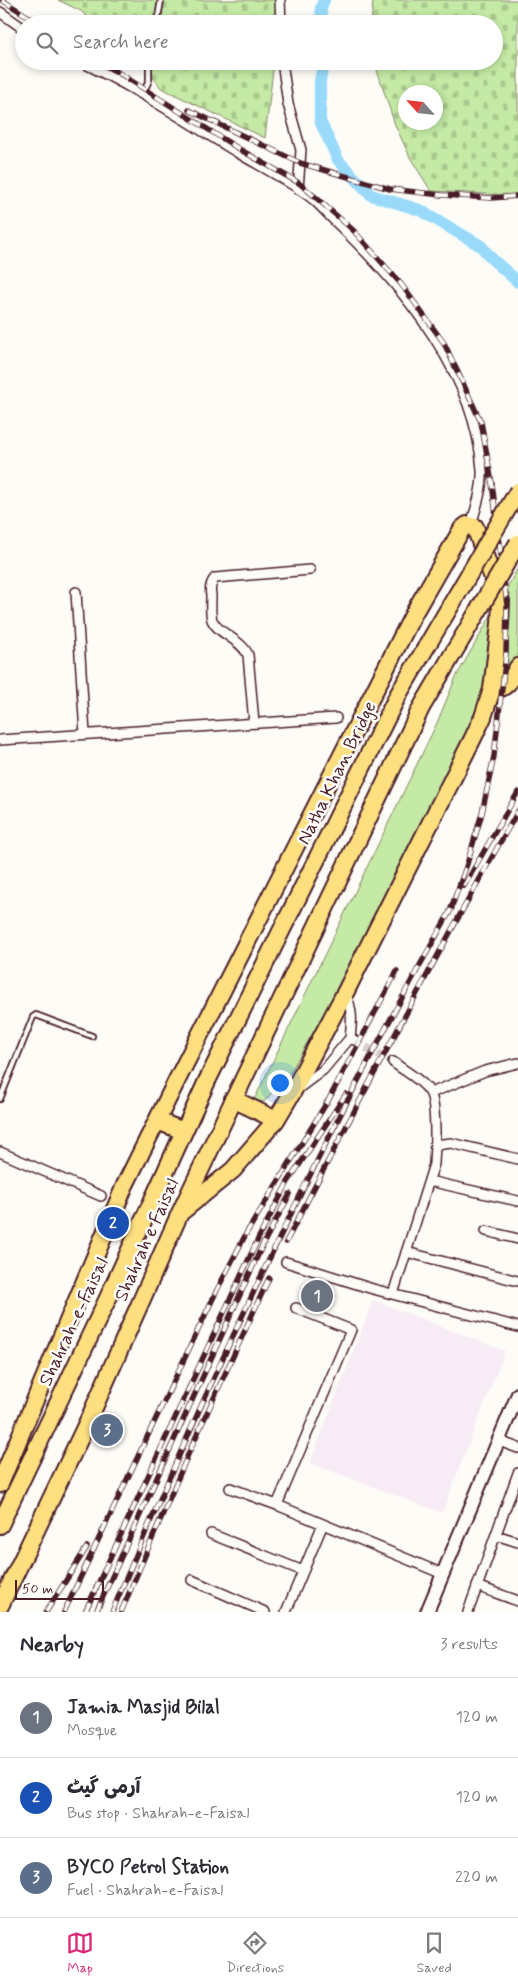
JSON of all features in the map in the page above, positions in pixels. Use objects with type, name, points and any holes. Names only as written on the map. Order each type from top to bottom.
[{"type":"highway","name":"Natha Khan Bridge","points":[[207,1081],[398,695],[518,491]]},
{"type":"highway","points":[[0,1484],[126,1185],[157,1121],[415,611],[462,529],[467,525],[471,525],[475,527],[501,601],[492,690],[483,717],[345,993],[276,1120],[233,1170],[180,1212]]},
{"type":"highway","name":"Shahrah e Faisal","points":[[0,1606],[89,1419],[180,1212],[421,708],[518,543]]},
{"type":"highway","points":[[492,690],[496,690],[510,682],[518,667]]},
{"type":"highway","name":"Shahrah-e-Faisal","points":[[1,1523],[108,1298],[207,1081]]},
{"type":"highway","points":[[233,1099],[276,1120]]},
{"type":"highway","points":[[157,1121],[184,1131]]},
{"type":"highway","points":[[0,1498],[1,1523]]},
{"type":"street","points":[[280,0],[281,15]]},
{"type":"street","points":[[0,12],[15,22]]},
{"type":"street","points":[[96,70],[143,94],[306,194],[373,258],[398,287],[438,344],[464,393],[474,422],[482,471],[479,497],[471,525]]},
{"type":"street","points":[[283,70],[288,104],[301,150],[306,194]]},
{"type":"street","points":[[254,723],[248,655],[245,648],[216,626],[212,619],[210,587],[216,578],[310,570]]},
{"type":"street","points":[[76,592],[84,734]]},
{"type":"street","points":[[0,740],[336,718]]},
{"type":"street","points":[[292,1092],[323,1070],[352,1039],[351,1005],[345,993]]},
{"type":"street","points":[[393,1062],[431,1093],[434,1102],[434,1135],[436,1145],[434,1164],[393,1294]]},
{"type":"street","points":[[431,1093],[485,1070],[518,1063]]},
{"type":"street","points":[[436,1145],[450,1143],[518,1159]]},
{"type":"street","points":[[0,1152],[101,1196]]},
{"type":"street","points":[[429,1181],[518,1201]]},
{"type":"street","points":[[486,1231],[518,1239]]},
{"type":"street","points":[[406,1252],[518,1281]]},
{"type":"street","points":[[286,1262],[393,1294],[518,1327]]},
{"type":"street","points":[[277,1505],[352,1330],[296,1308]]},
{"type":"street","points":[[427,1612],[518,1394]]},
{"type":"street","points":[[498,1441],[518,1448]]},
{"type":"street","points":[[468,1612],[518,1475]]},
{"type":"street","points":[[230,1488],[277,1505],[443,1574]]},
{"type":"street","points":[[286,1612],[323,1524]]},
{"type":"street","points":[[211,1534],[303,1571]]},
{"type":"street","points":[[496,1534],[518,1542]]},
{"type":"street","points":[[192,1580],[265,1612]]},
{"type":"street","points":[[477,1586],[518,1601]]},
{"type":"lane","points":[[158,15],[161,0]]},
{"type":"lane","points":[[143,94],[149,80],[149,70]]},
{"type":"lane","points":[[0,1100],[33,1017],[36,1015],[92,1036]]},
{"type":"shaded area","points":[[373,1300],[505,1351],[442,1513],[310,1463]]},
{"type":"green space","points":[[58,0],[278,0],[277,15],[85,15]]},
{"type":"green space","points":[[373,0],[518,0],[518,194],[431,191],[411,159],[395,125],[377,70],[503,70],[503,15],[372,15]]},
{"type":"green space","points":[[150,70],[273,70],[265,138],[161,88]]},
{"type":"green space","points":[[518,568],[518,659],[451,798],[289,1074],[264,1102],[254,1100],[437,723],[456,677]]},
{"type":"waterway","points":[[321,15],[321,8],[324,0]]},
{"type":"waterway","points":[[322,70],[320,81],[320,121],[338,160],[371,195],[420,210],[481,246],[492,259],[518,282]]},
{"type":"tunnel","points":[[354,1041],[393,1062]]},
{"type":"railway","points":[[2,0],[26,15]]},
{"type":"railway","points":[[114,70],[239,149],[299,183],[353,230],[401,284],[444,343],[481,422],[492,483],[507,605],[506,654],[494,756],[482,813],[467,864],[449,914]]},
{"type":"railway","points":[[189,110],[300,163],[390,189],[491,198],[518,196]]},
{"type":"railway","points":[[464,886],[518,792]]},
{"type":"railway","points":[[286,1242],[400,1025],[518,811]]},
{"type":"railway","points":[[112,1612],[189,1433],[271,1255],[404,993],[452,908]]},
{"type":"railway","points":[[64,1612],[217,1290],[247,1232],[329,1099],[397,971]]},
{"type":"railway","points":[[85,1612],[259,1237],[288,1182],[346,1094]]},
{"type":"railway","points":[[96,1612],[263,1244],[290,1194]]},
{"type":"railway","points":[[121,1612],[190,1450],[269,1278]]},
{"type":"railway","points":[[46,1612],[87,1547]]},
{"type":"place","name":"آرمی گیٹ","points":[[113,1223]]},
{"type":"place","name":"Jamia Masjid Bilal","points":[[317,1296]]},
{"type":"place","name":"BYCO Petrol Station","points":[[107,1430]]}]
